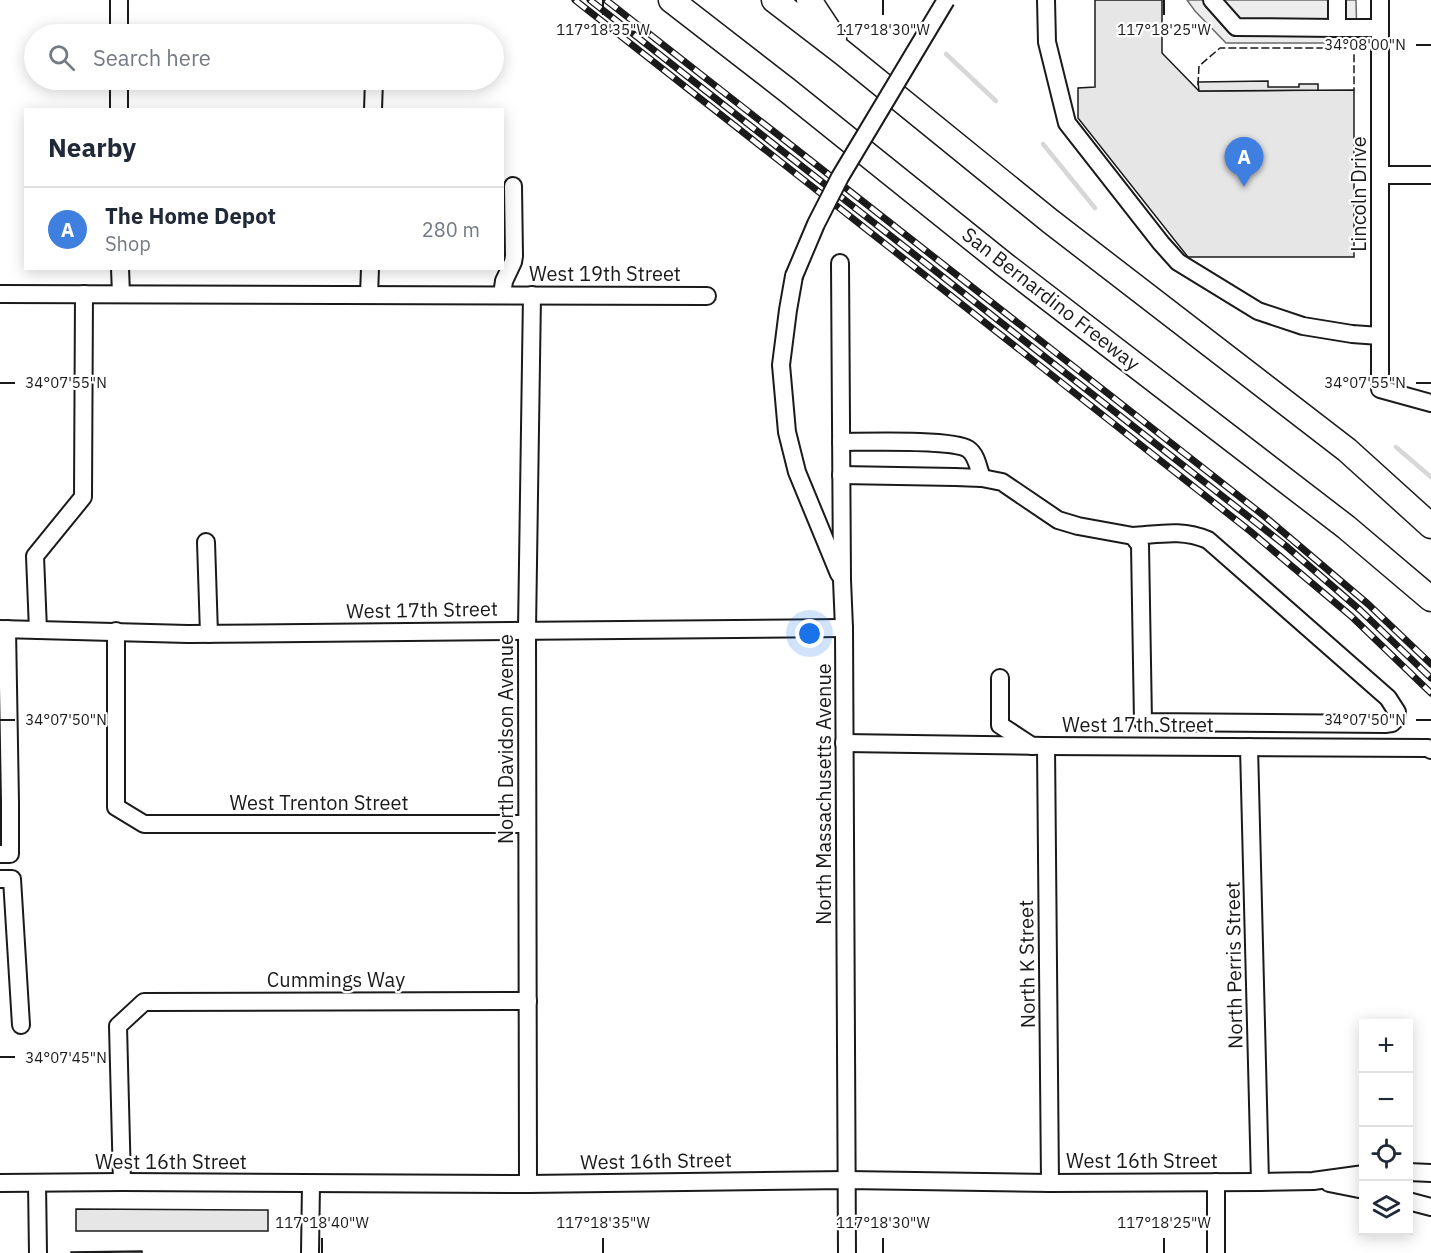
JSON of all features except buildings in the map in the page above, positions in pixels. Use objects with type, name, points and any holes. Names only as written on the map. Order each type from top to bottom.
[{"type":"highway","name":"San Bernardino Freeway","points":[[671,0],[1005,265],[1346,527],[1431,599]]},
{"type":"highway","points":[[774,0],[1050,221],[1347,450],[1431,526]]},
{"type":"highway","points":[[809,0],[843,53]]},
{"type":"street","points":[[119,0],[119,24]]},
{"type":"street","points":[[842,580],[797,472],[787,432],[781,365],[794,276],[816,224],[840,177],[946,0]]},
{"type":"street","points":[[1046,0],[1047,42],[1067,123],[1178,262],[1258,311],[1303,326],[1380,336]]},
{"type":"street","points":[[1212,0],[1236,27],[1380,28]]},
{"type":"street","points":[[1337,0],[1337,28]]},
{"type":"street","name":"Lincoln Drive","points":[[1380,0],[1380,389],[1431,403]]},
{"type":"street","points":[[119,90],[119,108]]},
{"type":"street","points":[[373,108],[374,90]]},
{"type":"street","points":[[1380,175],[1431,175]]},
{"type":"street","points":[[502,295],[504,281],[514,256],[513,186]]},
{"type":"street","name":"North Massachusetts Avenue","points":[[840,263],[847,1253]]},
{"type":"street","points":[[120,270],[121,294]]},
{"type":"street","points":[[369,295],[370,270]]},
{"type":"street","name":"West 19th Street","points":[[0,294],[707,296]]},
{"type":"street","points":[[38,630],[35,556],[83,497],[84,294]]},
{"type":"street","name":"North Davidson Avenue","points":[[528,1184],[527,630],[532,295]]},
{"type":"street","points":[[841,442],[959,445],[974,454],[982,478]]},
{"type":"street","points":[[841,475],[982,478],[1002,482],[1058,520],[1078,526],[1133,536],[1184,533],[1197,535],[1208,540],[1388,698],[1397,712],[1396,719],[1392,723],[1385,724],[1143,722],[1140,545],[1133,536]]},
{"type":"street","points":[[206,542],[209,634]]},
{"type":"street","name":"West 17th Street","points":[[4,629],[209,634],[844,628]]},
{"type":"street","points":[[0,854],[10,854],[4,629]]},
{"type":"street","name":"West Trenton Street","points":[[116,631],[116,807],[144,824],[527,824]]},
{"type":"street","points":[[1000,678],[1000,725],[1039,746]]},
{"type":"street","name":"West 17th Street","points":[[844,743],[1428,748],[1431,750]]},
{"type":"street","name":"North K Street","points":[[1039,746],[1050,1183]]},
{"type":"street","name":"North Perris Street","points":[[1250,747],[1260,1182]]},
{"type":"street","points":[[0,879],[12,879],[21,1025]]},
{"type":"street","name":"Cummings Way","points":[[122,1182],[118,1026],[144,1002],[528,1001]]},
{"type":"street","points":[[1413,1172],[1431,1173]]},
{"type":"street","name":"West 16th Street","points":[[0,1183],[528,1184],[847,1180],[1050,1183],[1260,1182],[1313,1181],[1359,1175]]},
{"type":"street","name":"West 16th Street","points":[[1313,1181],[1359,1189]]},
{"type":"street","points":[[1216,1182],[1216,1253]]},
{"type":"street","points":[[37,1183],[38,1253]]},
{"type":"street","points":[[310,1253],[311,1184]]},
{"type":"street","points":[[1413,1202],[1431,1207]]},
{"type":"shaded area","points":[[1187,0],[1356,0],[1357,42],[1226,43]]},
{"type":"waterway","points":[[946,54],[996,101]]},
{"type":"waterway","points":[[1043,144],[1095,208]]},
{"type":"waterway","points":[[1396,447],[1431,477]]},
{"type":"railway","points":[[575,0],[1250,531],[1351,616],[1431,693]]},
{"type":"railway","points":[[590,0],[1286,546],[1360,610],[1431,678]]},
{"type":"railway","points":[[606,0],[1263,515],[1368,604],[1431,664]]},
{"type":"fence","points":[[1198,85],[1199,66],[1220,48],[1354,48],[1354,90]]},
{"type":"place","name":"The Home Depot","points":[[1244,187]]}]
